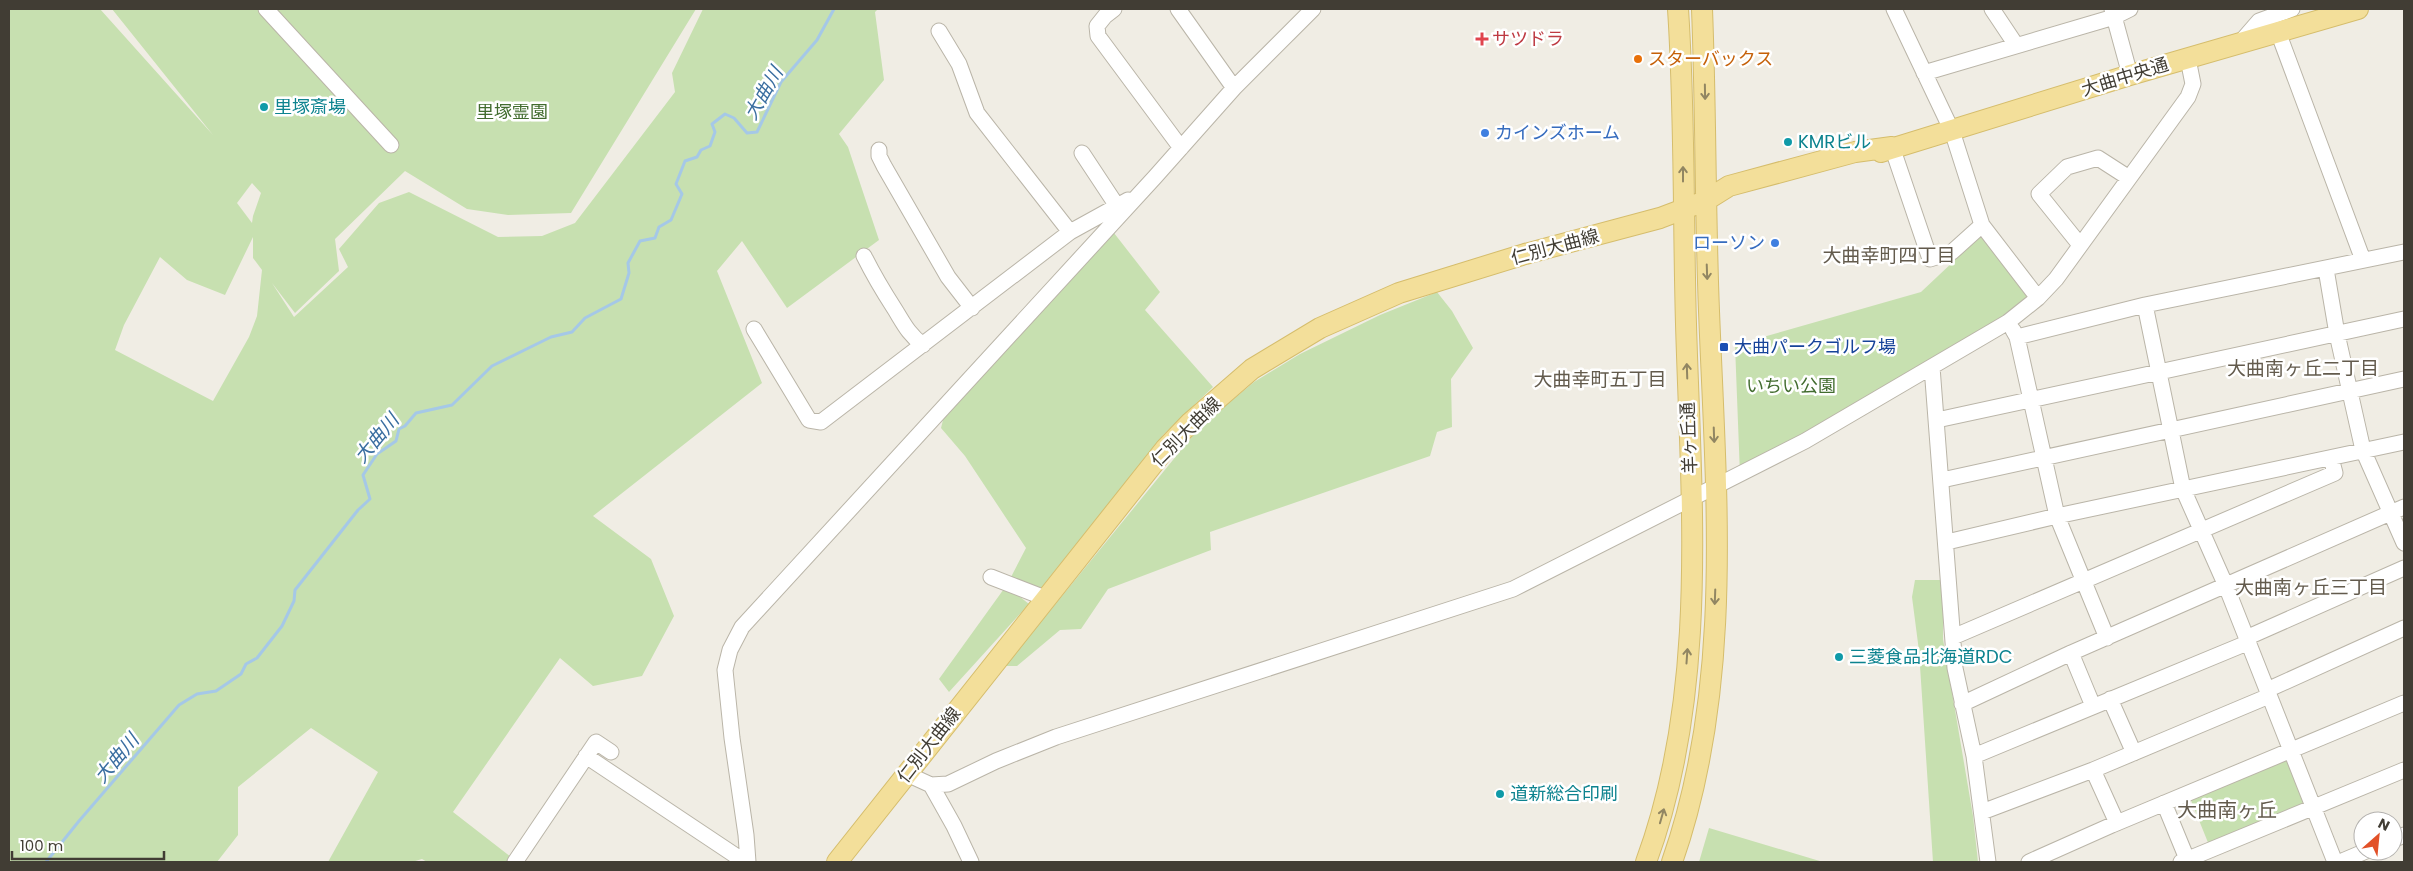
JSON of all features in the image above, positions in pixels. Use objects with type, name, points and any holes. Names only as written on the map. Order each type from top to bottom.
[{"type":"main road","name":"羊ヶ丘通","points":[[1646,862],[1670,786],[1683,707],[1692,543],[1683,210],[1683,132],[1678,9]]},
{"type":"main road","name":"羊ヶ丘通","points":[[1672,862],[1692,792],[1709,706],[1713,656],[1716,486],[1705,201],[1706,94],[1702,9]]},
{"type":"main road","name":"大曲中央通","points":[[1683,210],[1705,201],[1729,186],[1854,152],[1892,147],[1952,131],[2130,75],[2239,44],[2280,16],[2347,10]]},
{"type":"main road","name":"仁別大曲線","points":[[837,862],[1165,449],[1191,422],[1252,369],[1320,328],[1399,293],[1525,254],[1660,218],[1683,210]]},
{"type":"street","points":[[1114,9],[1097,26],[1098,36],[1181,148]]},
{"type":"street","points":[[1178,9],[1234,88]]},
{"type":"street","points":[[746,862],[746,835],[732,738],[725,670],[730,650],[742,627],[1140,194],[1234,88],[1313,9]]},
{"type":"street","points":[[1894,9],[1952,131],[1982,225],[2038,298]]},
{"type":"street","points":[[1992,9],[2016,45]]},
{"type":"street","points":[[1924,73],[2130,9]]},
{"type":"street","points":[[269,10],[391,145]]},
{"type":"street","points":[[2113,13],[2130,75]]},
{"type":"street","points":[[2280,16],[2363,260]]},
{"type":"street","points":[[939,31],[959,64],[977,113],[1070,232]]},
{"type":"street","points":[[906,774],[931,785],[948,784],[996,761],[1056,738],[1513,589],[1804,441],[2008,322],[2038,298],[2056,278],[2188,98],[2193,84],[2188,59]]},
{"type":"street","points":[[1892,147],[1930,259],[1952,252],[1982,225]]},
{"type":"street","points":[[879,150],[879,156],[884,166],[921,233],[958,291],[972,308]]},
{"type":"street","points":[[1082,153],[1117,206]]},
{"type":"street","points":[[2080,245],[2040,194],[2066,167],[2098,158],[2129,178]]},
{"type":"street","points":[[754,329],[809,420],[820,422],[1070,232],[1140,194]]},
{"type":"street","points":[[2017,337],[2145,305],[2404,252]]},
{"type":"street","points":[[864,256],[879,286],[902,309],[912,337],[923,345]]},
{"type":"street","points":[[2326,269],[2338,334],[2364,450],[2398,510],[2404,543]]},
{"type":"street","points":[[2145,305],[2183,489],[2226,586],[2335,862]]},
{"type":"street","points":[[1937,420],[2404,320]]},
{"type":"street","points":[[2008,322],[2017,337],[2057,516],[2107,638]]},
{"type":"street","points":[[1932,367],[1953,637],[1962,704],[1974,756],[1988,862]]},
{"type":"street","points":[[1942,480],[2404,379]]},
{"type":"street","points":[[1947,542],[2057,516],[2404,442]]},
{"type":"street","points":[[1953,637],[2083,583],[2335,473],[2331,458]]},
{"type":"street","points":[[1962,704],[2071,652],[2398,510]]},
{"type":"street","points":[[1974,756],[2246,640],[2404,568]]},
{"type":"street","points":[[991,577],[1045,598]]},
{"type":"street","points":[[1982,812],[2134,753],[2268,693],[2404,628]]},
{"type":"street","points":[[2071,652],[2093,706]]},
{"type":"street","points":[[2110,699],[2134,753]]},
{"type":"street","points":[[2029,862],[2164,803],[2404,703]]},
{"type":"street","points":[[515,862],[596,742],[611,752]]},
{"type":"street","points":[[586,756],[746,862]]},
{"type":"street","points":[[2093,770],[2117,823]]},
{"type":"street","points":[[2164,803],[2184,861],[2404,770]]},
{"type":"street","points":[[931,785],[954,826],[971,862]]},
{"type":"street","points":[[2340,862],[2353,856]]},
{"type":"green space","name":"里塚霊園","points":[[9,9],[100,9],[213,135],[112,9],[696,9],[571,213],[508,215],[467,209],[405,171],[335,239],[339,271],[295,313],[272,283],[294,317],[348,267],[339,249],[379,203],[409,192],[498,237],[542,236],[575,223],[675,92],[672,73],[703,9],[878,9],[875,12],[884,80],[839,134],[848,147],[879,240],[787,308],[742,241],[717,271],[762,383],[593,516],[651,559],[674,616],[642,676],[593,686],[560,658],[453,812],[511,857],[508,862],[427,862],[422,859],[412,862],[328,862],[378,772],[311,728],[238,787],[238,835],[217,862],[9,862]],"holes":[[[252,183],[261,193],[252,223],[237,203]],[[253,237],[253,258],[262,270],[257,316],[249,337],[213,401],[115,350],[124,325],[160,257],[187,280],[225,295]]]},
{"type":"green space","name":"いちい公園","points":[[1982,225],[2038,298],[1740,475],[1735,345],[1921,292],[1955,260],[1952,252]]},
{"type":"green space","points":[[1114,233],[1160,292],[1145,310],[1213,387],[1164,434],[1041,588],[1011,577],[1026,548],[965,456],[941,428],[944,416]]},
{"type":"green space","points":[[1437,292],[1452,311],[1473,348],[1451,379],[1452,427],[1437,432],[1430,456],[1210,532],[1211,550],[1108,589],[1081,629],[1060,630],[1017,666],[1005,666],[1199,428],[1254,382],[1300,354],[1380,315]]},
{"type":"green space","points":[[1915,580],[1943,580],[1943,639],[1973,816],[1978,862],[1933,862],[1919,651],[1912,597]]},
{"type":"green space","points":[[1006,586],[1029,604],[949,692],[939,679]]},
{"type":"green space","points":[[2291,751],[2314,807],[2211,850],[2188,793]]},
{"type":"green space","points":[[1709,828],[1823,862],[1699,862]]},
{"type":"waterway","name":"大曲川","points":[[46,862],[179,705],[197,694],[216,691],[241,674],[246,664],[257,658],[282,626],[294,601],[295,590],[358,510],[370,499],[363,475],[377,454],[396,441],[399,429],[405,426],[416,413],[452,405],[492,366],[551,337],[572,332],[585,318],[621,299],[629,273],[628,263],[640,241],[655,238],[659,227],[671,220],[682,194],[676,184],[685,161],[697,157],[701,150],[710,146],[715,132],[712,124],[725,114],[734,118],[747,133],[757,132],[781,82],[817,40],[834,9]]},
{"type":"place","name":"サツドラ","points":[[1482,39]]},
{"type":"place","name":"スターバックス","points":[[1638,59]]},
{"type":"place","name":"里塚斎場","points":[[264,107]]},
{"type":"place","name":"カインズホーム","points":[[1485,133]]},
{"type":"place","name":"KMRビル","points":[[1788,142]]},
{"type":"place","name":"ローソン","points":[[1775,243]]},
{"type":"place","name":"大曲パークゴルフ場","points":[[1724,347]]},
{"type":"place","name":"三菱食品北海道RDC","points":[[1839,657]]},
{"type":"place","name":"道新総合印刷","points":[[1500,794]]},
{"type":"district","name":"大曲幸町四丁目","points":[[1889,255]]},
{"type":"district","name":"大曲南ヶ丘二丁目","points":[[2303,368]]},
{"type":"district","name":"大曲幸町五丁目","points":[[1600,379]]},
{"type":"district","name":"大曲南ヶ丘三丁目","points":[[2311,587]]},
{"type":"district","name":"大曲南ヶ丘","points":[[2227,810]]}]
